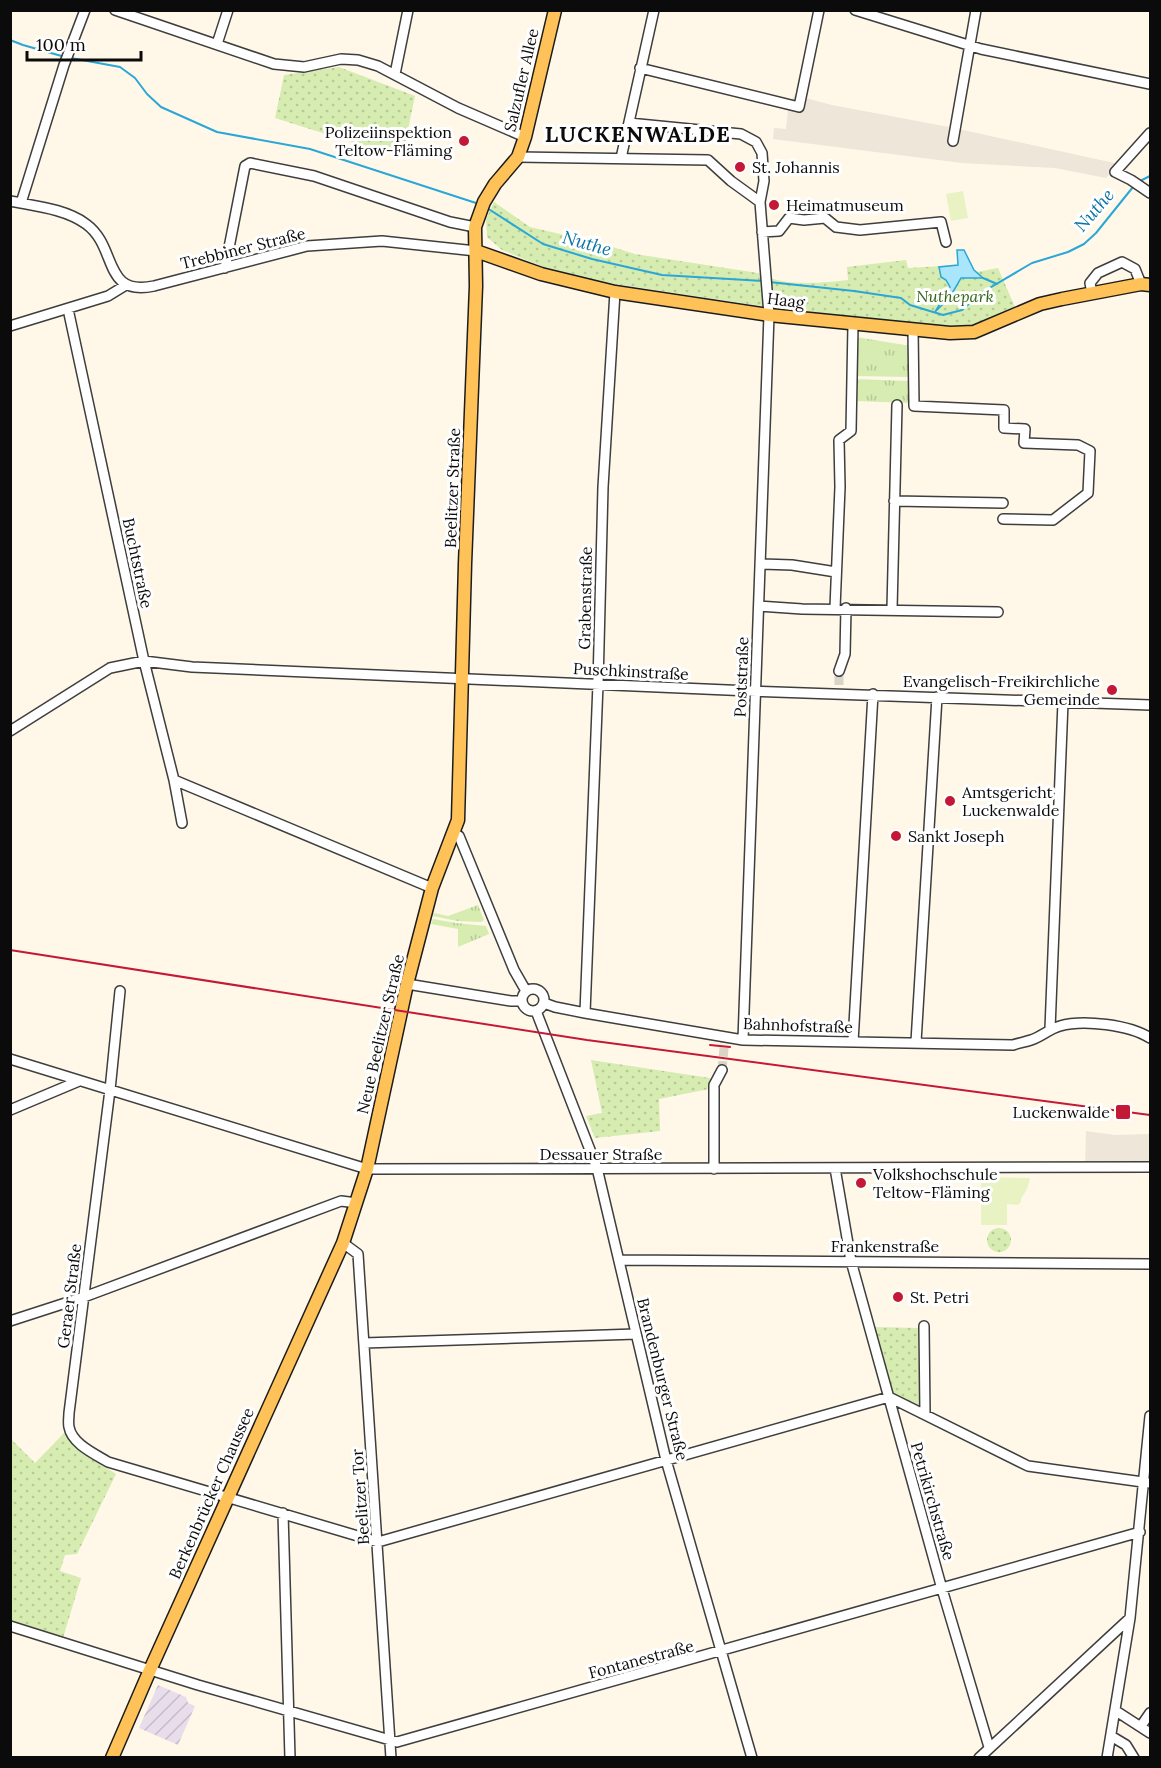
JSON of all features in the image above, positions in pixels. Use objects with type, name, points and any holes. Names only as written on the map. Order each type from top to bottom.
[{"type":"main road","name":"Salzufler Allee","points":[[518,158],[555,10]]},
{"type":"main road","name":"Beelitzer Straße","points":[[454,833],[458,820],[463,678],[475,227],[482,206],[495,184],[518,158]]},
{"type":"main road","name":"Haag","points":[[476,251],[540,274],[615,292],[769,315],[950,333],[974,332],[1040,304],[1146,284]]},
{"type":"main road","name":"Neue Beelitzer Straße","points":[[343,1243],[367,1169],[407,984],[432,888],[454,833]]},
{"type":"main road","name":"Berkenbrücker Chaussee","points":[[112,1758],[343,1243]]},
{"type":"street","points":[[10,326],[108,296],[126,285],[114,272],[100,239],[84,222],[58,212],[16,202],[85,10]]},
{"type":"street","points":[[115,10],[274,64],[304,67],[341,59],[358,60],[378,66],[458,108],[525,137]]},
{"type":"street","points":[[217,44],[228,10]]},
{"type":"street","points":[[395,74],[408,10]]},
{"type":"street","points":[[621,158],[654,10]]},
{"type":"street","points":[[640,68],[799,107],[819,10]]},
{"type":"street","points":[[855,10],[971,46],[1055,66],[1150,84]]},
{"type":"street","points":[[953,141],[976,10]]},
{"type":"street","name":"Poststraße","points":[[629,123],[741,134],[756,142],[762,153],[764,181],[759,202],[769,315],[743,1040]]},
{"type":"street","points":[[1150,133],[1116,172],[1141,185],[1150,193]]},
{"type":"street","points":[[518,158],[708,160],[759,202]]},
{"type":"street","points":[[225,268],[245,166],[250,163],[314,176],[450,222],[475,227]]},
{"type":"street","points":[[762,232],[779,231],[789,218],[804,220],[825,218],[836,227],[860,231],[941,222],[946,242]]},
{"type":"street","name":"Trebbiner Straße","points":[[126,285],[135,289],[146,288],[307,246],[382,241],[476,251]]},
{"type":"street","points":[[1092,294],[1090,283],[1098,273],[1122,262],[1135,269],[1146,284]]},
{"type":"street","name":"Grabenstraße","points":[[585,1013],[603,487],[615,292]]},
{"type":"street","name":"Buchtstraße","points":[[68,309],[144,661],[174,780],[182,823]]},
{"type":"street","points":[[835,608],[840,486],[839,440],[850,431],[853,325]]},
{"type":"street","points":[[913,329],[914,406],[1005,410],[1004,428],[1025,429],[1024,443],[1078,445],[1090,451],[1088,493],[1053,520],[1003,519]]},
{"type":"street","points":[[892,609],[897,405]]},
{"type":"street","points":[[894,501],[1003,503]]},
{"type":"street","points":[[760,564],[792,565],[836,572]]},
{"type":"street","points":[[759,606],[802,609],[998,612]]},
{"type":"street","points":[[839,671],[845,654],[846,608]]},
{"type":"street","name":"Puschkinstraße","points":[[10,731],[110,668],[144,661],[192,667],[756,692],[839,689],[873,694],[1150,705]]},
{"type":"street","points":[[853,1042],[873,694]]},
{"type":"street","points":[[916,1042],[937,697]]},
{"type":"street","points":[[1050,1029],[1063,702]]},
{"type":"street","points":[[174,780],[432,888]]},
{"type":"street","points":[[454,833],[459,836],[514,970],[526,991]]},
{"type":"street","points":[[407,984],[511,1002],[522,1001]]},
{"type":"street","points":[[534,989],[541,992],[544,1003],[542,1007],[536,1011],[525,1008],[522,1001],[526,991],[534,989]]},
{"type":"street","name":"Geraer Straße","points":[[120,991],[110,1090],[69,1413],[69,1429],[89,1451],[108,1462],[227,1498]]},
{"type":"street","name":"Bahnhofstraße","points":[[544,1003],[585,1013],[743,1040],[1013,1045],[1032,1040],[1050,1029],[1079,1023],[1111,1026],[1142,1033],[1150,1038]]},
{"type":"street","name":"Brandenburger Straße","points":[[536,1011],[597,1168],[666,1460],[752,1758]]},
{"type":"street","name":"Dessauer Straße","points":[[10,1059],[367,1169],[1150,1167]]},
{"type":"street","points":[[714,1169],[714,1085],[722,1070]]},
{"type":"street","points":[[10,1110],[78,1080]]},
{"type":"street","points":[[835,1168],[851,1261]]},
{"type":"street","points":[[10,1321],[84,1297],[341,1201],[357,1203]]},
{"type":"street","name":"Beelitzer Tor","points":[[343,1243],[358,1254],[392,1758]]},
{"type":"street","name":"Frankenstraße","points":[[619,1260],[1150,1264]]},
{"type":"street","name":"Petrikirchstraße","points":[[851,1261],[989,1747]]},
{"type":"street","points":[[924,1326],[925,1414]]},
{"type":"street","points":[[364,1343],[636,1334]]},
{"type":"street","points":[[227,1498],[378,1542],[889,1397],[1028,1466],[1147,1483]]},
{"type":"street","points":[[1107,1758],[1130,1618],[1147,1483],[1150,1416]]},
{"type":"street","points":[[283,1513],[290,1758]]},
{"type":"street","name":"Fontanestraße","points":[[10,1626],[150,1670],[397,1742],[1140,1532]]},
{"type":"street","points":[[979,1758],[1130,1618]]},
{"type":"street","points":[[1116,1711],[1150,1733]]},
{"type":"street","points":[[1142,1726],[1150,1713]]},
{"type":"street","points":[[1111,1736],[1126,1744],[1134,1758]]},
{"type":"shaded area","points":[[794,95],[832,105],[949,127],[1119,164],[1106,178],[1055,168],[962,163],[773,139],[774,128],[786,129],[788,110]]},
{"type":"shaded area","points":[[1086,1131],[1115,1135],[1150,1134],[1150,1167],[1085,1167]]},
{"type":"shaded area","points":[[158,1685],[186,1697],[188,1703],[195,1706],[178,1745],[139,1728]]},
{"type":"green space","points":[[339,67],[415,96],[402,158],[275,118],[284,75]]},
{"type":"green space","points":[[963,191],[968,218],[951,221],[946,194]]},
{"type":"green space","name":"Nuthepark","points":[[494,202],[530,227],[635,254],[758,273],[790,282],[814,283],[848,280],[847,267],[906,260],[908,268],[958,265],[957,250],[964,250],[977,272],[998,268],[1015,307],[970,327],[944,328],[852,320],[602,282],[541,266],[502,250],[487,237],[486,219]]},
{"type":"green space","points":[[856,337],[911,346],[910,377],[855,376]]},
{"type":"green space","points":[[855,379],[910,381],[910,403],[855,401]]},
{"type":"green space","points":[[478,905],[484,920],[481,922],[457,921],[433,916],[434,913],[448,916]]},
{"type":"green space","points":[[433,919],[486,926],[489,934],[458,947],[458,929],[431,924]]},
{"type":"green space","points":[[591,1060],[710,1078],[709,1089],[659,1099],[660,1131],[595,1138],[586,1116],[602,1113]]},
{"type":"green space","points":[[981,1177],[1030,1178],[1021,1202],[1018,1205],[1007,1204],[1007,1225],[981,1225]]},
{"type":"green space","points":[[999,1228],[1004,1229],[1010,1235],[1010,1245],[1004,1251],[999,1252],[994,1251],[988,1245],[987,1240],[988,1235],[994,1229]]},
{"type":"green space","points":[[874,1327],[918,1328],[920,1406],[892,1393]]},
{"type":"green space","points":[[64,1433],[86,1455],[116,1474],[77,1554],[65,1555],[60,1571],[81,1578],[63,1638],[11,1622],[10,1438],[35,1463]]},
{"type":"water","points":[[957,250],[964,250],[974,270],[983,278],[961,278],[950,297],[935,312],[950,287],[941,277],[939,267],[958,265]]},
{"type":"waterway","name":"Nuthe","points":[[10,40],[65,57]]},
{"type":"waterway","name":"Nuthe","points":[[71,58],[120,67],[135,78],[161,107],[217,132],[310,149],[479,204]]},
{"type":"waterway","name":"Nuthe","points":[[1140,181],[1150,176]]},
{"type":"waterway","name":"Nuthe","points":[[769,282],[901,298],[910,305],[943,315],[962,310],[981,293],[1032,263],[1068,252],[1084,244],[1096,233],[1133,187]]},
{"type":"waterway","name":"Nuthe","points":[[487,208],[543,244],[592,259],[662,275],[763,281]]},
{"type":"waterway","points":[[983,278],[997,284]]},
{"type":"tunnel","points":[[839,671],[839,685]]},
{"type":"tunnel","points":[[722,1070],[725,1037]]},
{"type":"railway","points":[[10,950],[587,1040],[1150,1115]]},
{"type":"railway","points":[[710,1045],[730,1047]]},
{"type":"place","name":"Polizeiinspektion Teltow-Fläming","points":[[464,141]]},
{"type":"place","name":"St. Johannis","points":[[740,167]]},
{"type":"place","name":"Heimatmuseum","points":[[774,205]]},
{"type":"place","name":"Evangelisch-Freikirchliche Gemeinde","points":[[1112,690]]},
{"type":"place","name":"Amtsgericht Luckenwalde","points":[[950,801]]},
{"type":"place","name":"Sankt Joseph","points":[[896,836]]},
{"type":"place","name":"Luckenwalde","points":[[1123,1112]]},
{"type":"place","name":"Volkshochschule Teltow-Fläming","points":[[861,1183]]},
{"type":"place","name":"St. Petri","points":[[898,1297]]},
{"type":"district","name":"LUCKENWALDE","points":[[638,134]]}]
